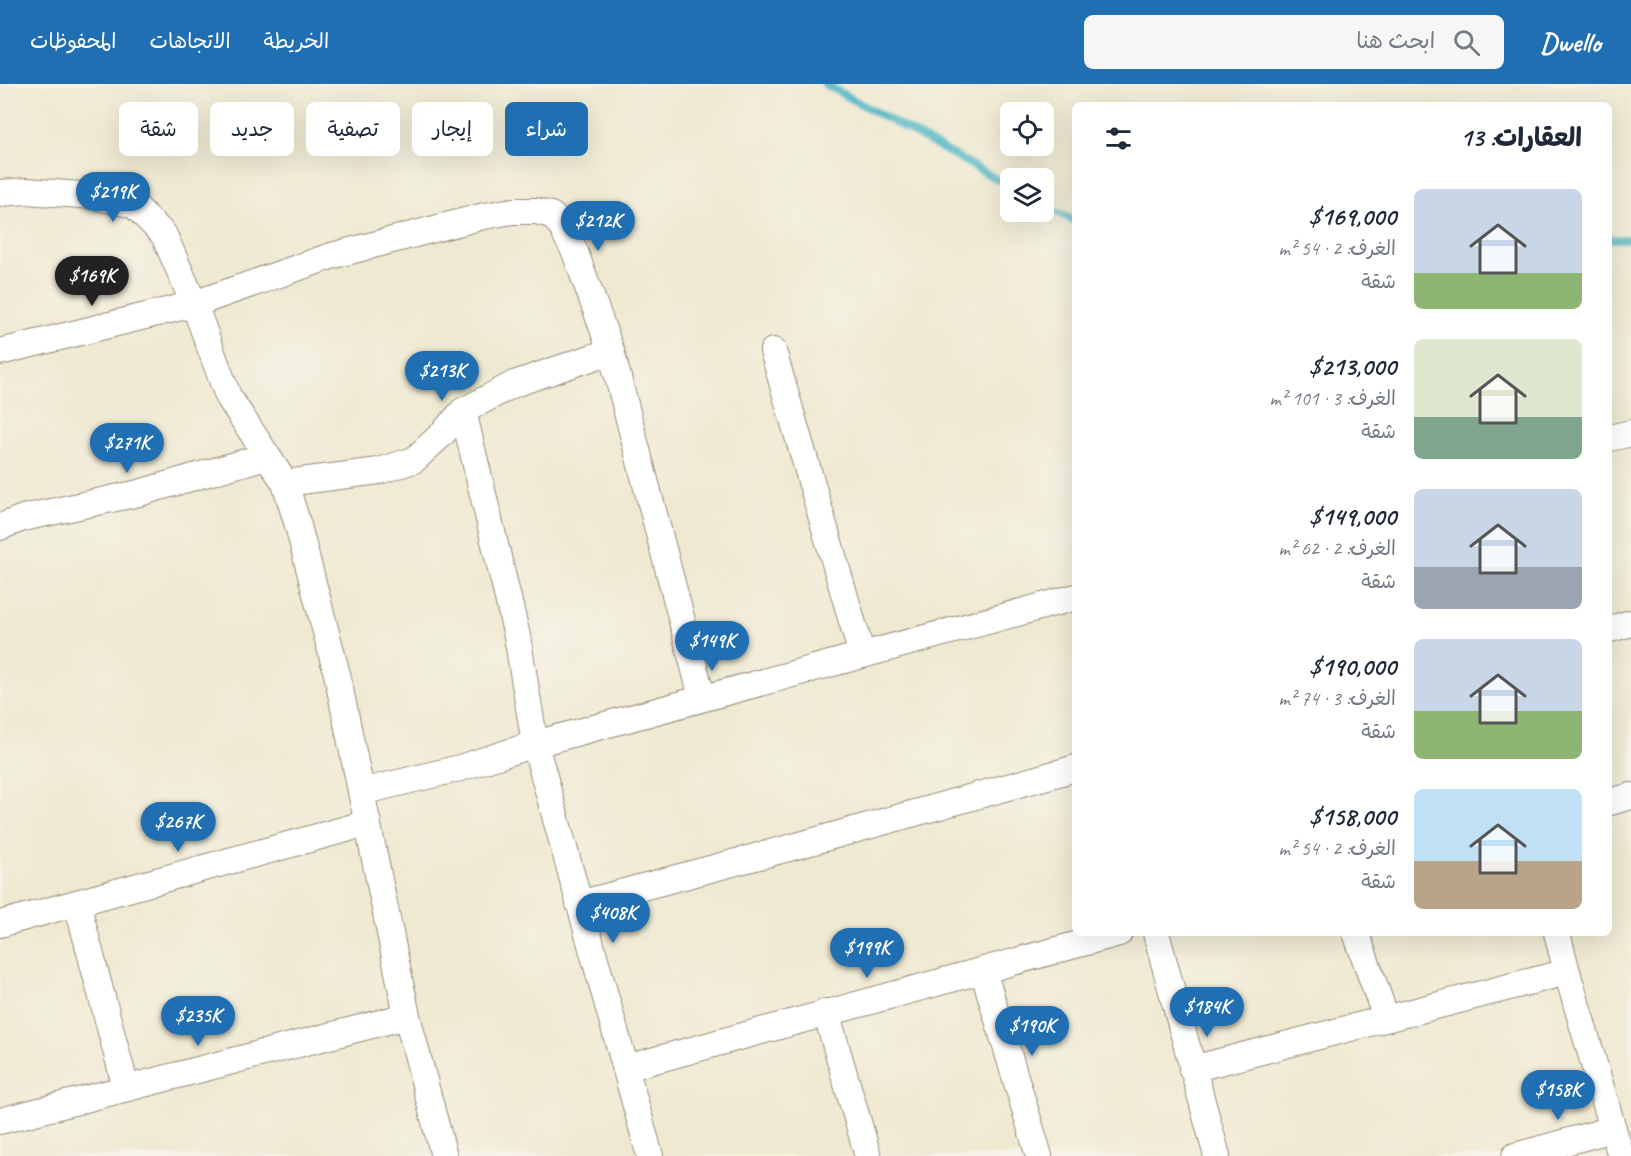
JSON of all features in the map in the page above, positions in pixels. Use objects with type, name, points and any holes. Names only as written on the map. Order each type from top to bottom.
[{"type":"street","points":[[0,193],[27,191],[94,196],[134,205],[164,235],[194,304],[228,396],[285,483],[334,663],[407,1016],[444,1156]]},
{"type":"street","points":[[0,352],[194,304],[342,254],[484,216],[513,211],[536,211],[551,215],[560,224],[575,252],[611,351],[702,697]]},
{"type":"street","points":[[285,483],[380,471],[414,460],[463,411],[514,384],[611,351]]},
{"type":"street","points":[[773,351],[862,655]]},
{"type":"street","points":[[463,411],[517,636],[535,744],[650,1156]]},
{"type":"street","points":[[1612,438],[1631,433]]},
{"type":"street","points":[[0,527],[23,518],[139,493],[266,456]]},
{"type":"street","points":[[361,792],[460,768],[535,744],[702,697],[1072,598]]},
{"type":"street","points":[[1612,628],[1631,623]]},
{"type":"street","points":[[579,903],[800,845],[1072,769]]},
{"type":"street","points":[[1612,801],[1631,796]]},
{"type":"street","points":[[0,924],[368,823]]},
{"type":"street","points":[[78,903],[126,1088]]},
{"type":"street","points":[[626,1068],[1108,936]]},
{"type":"street","points":[[1157,936],[1218,1156]]},
{"type":"street","points":[[1357,936],[1386,1018]]},
{"type":"street","points":[[1558,936],[1621,1156]]},
{"type":"street","points":[[983,970],[1040,1156]]},
{"type":"street","points":[[1192,1069],[1567,972]]},
{"type":"street","points":[[826,1012],[860,1154]]},
{"type":"street","points":[[0,1121],[407,1016]]},
{"type":"street","points":[[1515,1156],[1613,1129]]},
{"type":"waterway","points":[[825,84],[1000,181]]},
{"type":"waterway","points":[[1054,210],[1072,220]]},
{"type":"waterway","points":[[1612,239],[1631,239]]}]
